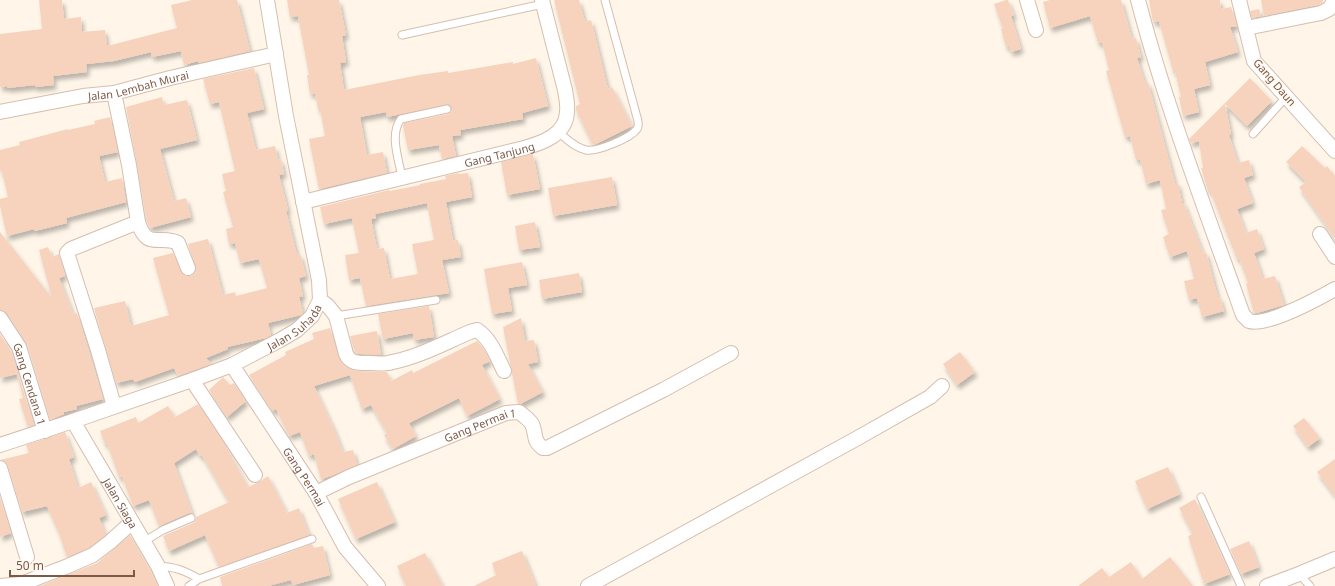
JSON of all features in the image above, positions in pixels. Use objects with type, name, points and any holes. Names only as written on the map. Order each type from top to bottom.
[{"type":"street","name":"Jalan Suhada","points":[[0,445],[45,431],[232,365],[298,330],[312,316],[320,300],[319,280],[303,202],[267,0]]},
{"type":"street","points":[[1027,0],[1036,30]]},
{"type":"street","points":[[1138,0],[1147,35],[1187,156],[1243,315],[1252,322],[1284,314],[1316,300],[1335,289]]},
{"type":"street","name":"Gang Daun","points":[[1239,0],[1254,61],[1335,151]]},
{"type":"street","points":[[543,2],[565,90],[567,104],[568,113],[558,132]]},
{"type":"street","points":[[1246,28],[1321,13],[1329,9],[1334,4]]},
{"type":"street","name":"Jalan Lembah Murai","points":[[0,112],[83,96],[114,93],[178,76],[276,54]]},
{"type":"street","points":[[114,93],[129,166],[138,222],[142,233],[148,238],[154,240],[171,240],[178,243],[188,268]]},
{"type":"street","name":"Gang Tanjung","points":[[303,202],[524,148],[550,138],[558,132]]},
{"type":"street","points":[[114,406],[67,253],[71,249],[138,222]]},
{"type":"street","points":[[1320,234],[1335,257]]},
{"type":"street","points":[[320,300],[328,306],[336,316],[346,354],[348,359],[353,362],[388,363],[420,354],[477,330],[489,340],[504,372]]},
{"type":"street","name":"Gang Cendana 1","points":[[0,318],[19,347],[45,431]]},
{"type":"street","name":"Gang Permai 1","points":[[316,493],[349,477],[506,413],[519,412],[526,417],[532,424],[536,443],[543,448],[548,448],[663,390],[731,353]]},
{"type":"street","name":"Gang Permai","points":[[232,365],[316,493],[345,547],[378,586]]},
{"type":"street","points":[[192,380],[255,474]]},
{"type":"street","points":[[588,586],[854,440],[930,397],[942,386]]},
{"type":"street","name":"Jalan Siaga","points":[[73,421],[158,566],[167,586]]},
{"type":"street","points":[[0,468],[27,557]]},
{"type":"street","points":[[0,586],[21,584],[93,555],[132,522]]},
{"type":"street","points":[[1267,586],[1335,559]]},
{"type":"lane","points":[[558,132],[576,146],[585,150],[593,151],[617,142],[635,131],[638,127],[638,121],[605,0]]},
{"type":"lane","points":[[402,35],[543,2]]},
{"type":"lane","points":[[1253,134],[1287,96]]},
{"type":"lane","points":[[402,178],[394,138],[397,124],[401,119],[447,109]]},
{"type":"lane","points":[[336,316],[436,300]]},
{"type":"lane","points":[[1201,497],[1241,586]]},
{"type":"lane","points":[[143,542],[163,530],[190,518]]},
{"type":"lane","points":[[189,586],[199,579],[312,539]]},
{"type":"lane","points":[[158,566],[172,566],[185,570],[199,579]]},
{"type":"lane","points":[[1299,574],[1310,586]]},
{"type":"building","points":[[39,0],[62,0],[64,19],[81,17],[82,32],[105,30],[107,46],[177,28],[171,5],[192,0],[237,0],[250,51],[184,65],[181,51],[152,57],[151,52],[114,61],[86,64],[87,72],[53,76],[54,85],[35,87],[35,85],[7,88],[7,86],[0,87],[0,34],[42,29]]},
{"type":"building","points":[[287,0],[339,0],[346,35],[342,36],[346,62],[340,63],[344,90],[419,75],[448,71],[448,73],[513,62],[513,64],[536,58],[548,106],[522,113],[523,119],[460,130],[461,135],[452,136],[456,156],[442,159],[439,145],[408,150],[403,126],[404,123],[448,114],[452,111],[449,104],[387,117],[386,112],[360,117],[367,155],[383,152],[387,173],[319,189],[309,139],[325,136],[320,109],[318,109],[315,93],[310,94],[307,75],[309,75],[298,16],[290,17]]},
{"type":"building","points":[[554,0],[579,0],[585,22],[591,20],[608,89],[612,87],[632,126],[593,145],[576,110],[576,106],[580,104]]},
{"type":"building","points":[[1008,0],[1014,15],[1011,16],[1021,49],[1011,52],[1009,46],[1006,47],[1001,29],[1003,29],[994,4]]},
{"type":"building","points":[[1050,0],[1121,0],[1132,39],[1136,38],[1141,57],[1137,58],[1145,83],[1148,82],[1175,183],[1178,183],[1182,203],[1184,203],[1203,253],[1206,252],[1218,298],[1220,297],[1224,311],[1202,317],[1197,298],[1189,300],[1184,281],[1194,279],[1187,251],[1170,257],[1163,237],[1169,234],[1161,210],[1166,209],[1160,180],[1146,184],[1140,159],[1136,160],[1130,136],[1125,137],[1106,71],[1109,70],[1102,42],[1098,43],[1090,16],[1050,28],[1043,2]]},
{"type":"building","points":[[1149,0],[1220,0],[1221,9],[1231,7],[1237,26],[1230,27],[1238,52],[1205,62],[1210,85],[1194,89],[1199,112],[1183,116],[1179,97],[1181,97],[1175,71],[1173,71],[1159,21],[1153,22]]},
{"type":"building","points":[[1261,0],[1323,0],[1323,2],[1318,5],[1264,16]]},
{"type":"building","points":[[1259,9],[1261,16],[1252,18],[1250,11]]},
{"type":"building","points":[[254,68],[264,109],[247,113],[256,150],[275,146],[278,160],[281,159],[284,174],[279,175],[288,210],[286,211],[297,255],[300,254],[306,276],[299,278],[303,296],[299,297],[303,313],[301,315],[268,323],[271,335],[266,338],[227,347],[228,349],[206,358],[211,364],[178,376],[174,368],[135,382],[133,379],[116,383],[94,308],[125,301],[131,326],[169,315],[153,258],[173,253],[182,274],[191,276],[195,273],[196,269],[188,244],[208,239],[223,295],[235,292],[236,296],[267,288],[259,259],[240,263],[235,243],[229,244],[226,229],[233,227],[223,192],[226,191],[222,174],[235,171],[219,102],[210,104],[203,79]]},
{"type":"building","points":[[1250,78],[1272,101],[1247,126],[1225,104],[1231,134],[1229,135],[1238,163],[1249,160],[1253,175],[1244,178],[1253,203],[1237,209],[1246,233],[1257,229],[1264,249],[1254,253],[1263,279],[1275,276],[1284,305],[1257,313],[1254,313],[1246,284],[1248,283],[1239,258],[1237,259],[1210,190],[1208,191],[1201,168],[1203,168],[1199,141],[1191,143],[1189,139]]},
{"type":"building","points":[[162,97],[164,105],[187,100],[197,140],[160,149],[174,201],[186,198],[191,217],[150,228],[146,219],[126,107]]},
{"type":"building","points":[[110,117],[118,152],[99,156],[105,182],[122,178],[126,202],[66,218],[67,223],[7,236],[0,206],[0,199],[8,197],[2,171],[0,172],[0,150],[20,145],[19,142],[68,129],[95,124],[94,121]]},
{"type":"building","points":[[1302,146],[1325,168],[1327,166],[1335,176],[1335,238],[1299,187],[1306,182],[1286,162]]},
{"type":"building","points":[[533,154],[540,189],[507,195],[501,162]]},
{"type":"building","points":[[468,173],[472,197],[446,202],[453,241],[458,240],[461,257],[442,260],[449,293],[366,306],[360,278],[349,280],[345,255],[359,253],[352,218],[324,224],[320,207],[389,190],[446,179],[445,176]],"holes":[[[427,203],[434,240],[412,244],[418,274],[390,279],[384,248],[377,249],[371,219],[376,218],[375,214]]]},
{"type":"building","points":[[612,177],[617,205],[553,216],[548,188]]},
{"type":"building","points":[[535,222],[540,247],[519,250],[515,226]]},
{"type":"building","points":[[0,232],[52,298],[39,250],[48,247],[52,257],[59,254],[65,276],[59,278],[73,314],[77,313],[103,399],[76,406],[77,409],[64,412],[64,414],[50,420],[27,344],[7,313],[0,310]]},
{"type":"building","points":[[522,262],[527,285],[508,288],[512,311],[492,314],[484,269]]},
{"type":"building","points":[[579,273],[582,292],[542,299],[539,280]]},
{"type":"building","points":[[429,306],[434,337],[414,340],[413,333],[383,339],[378,314]]},
{"type":"building","points":[[521,318],[525,341],[534,340],[538,362],[528,364],[543,392],[518,404],[503,327]]},
{"type":"building","points":[[330,328],[338,356],[344,366],[358,371],[387,372],[391,381],[412,370],[413,373],[477,341],[483,348],[490,361],[482,365],[500,399],[467,416],[459,398],[409,423],[416,436],[393,449],[384,435],[387,433],[371,405],[362,409],[350,375],[314,386],[343,452],[353,450],[357,465],[321,479],[314,454],[309,456],[300,432],[289,436],[276,409],[272,411],[249,375],[286,355],[285,352],[314,339],[312,333]]},
{"type":"building","points":[[377,331],[381,355],[355,353],[350,336]]},
{"type":"building","points":[[0,334],[11,351],[34,425],[28,427],[19,399],[23,398],[17,374],[0,378]]},
{"type":"building","points":[[960,352],[975,372],[957,385],[943,364]]},
{"type":"building","points":[[223,377],[230,385],[234,383],[246,401],[227,417],[209,390]]},
{"type":"building","points":[[198,404],[224,443],[248,487],[268,476],[287,513],[299,508],[309,535],[219,567],[205,535],[169,551],[163,536],[193,523],[196,517],[229,502],[202,455],[200,456],[196,449],[174,463],[192,513],[159,526],[149,500],[133,506],[122,476],[119,477],[107,443],[105,444],[100,431],[136,417],[138,423],[168,406],[175,417]]},
{"type":"building","points":[[1304,418],[1320,438],[1308,447],[1293,426]]},
{"type":"building","points":[[65,432],[74,457],[69,459],[78,488],[91,482],[106,515],[99,518],[106,535],[89,548],[67,557],[62,540],[47,506],[22,512],[8,466],[5,462],[0,460],[29,453],[26,445]]},
{"type":"building","points":[[1335,459],[1335,496],[1317,472]]},
{"type":"building","points":[[1168,467],[1180,494],[1147,509],[1135,481]]},
{"type":"building","points":[[377,482],[395,522],[356,539],[338,499]]},
{"type":"building","points":[[0,497],[11,533],[0,537]]},
{"type":"building","points":[[1195,499],[1230,574],[1204,584],[1188,536],[1193,534],[1179,508]]},
{"type":"building","points":[[130,535],[158,586],[40,586],[97,563]]},
{"type":"building","points":[[1249,541],[1259,567],[1241,574],[1230,549]]},
{"type":"building","points":[[312,544],[314,548],[323,546],[330,575],[293,585],[291,580],[268,586],[222,586],[220,577]]},
{"type":"building","points":[[522,551],[536,586],[474,586],[496,575],[492,563]]},
{"type":"building","points":[[425,553],[443,586],[406,586],[397,566]]},
{"type":"building","points":[[1170,557],[1193,586],[1078,586],[1102,568],[1109,577],[1131,562],[1142,579]]}]
